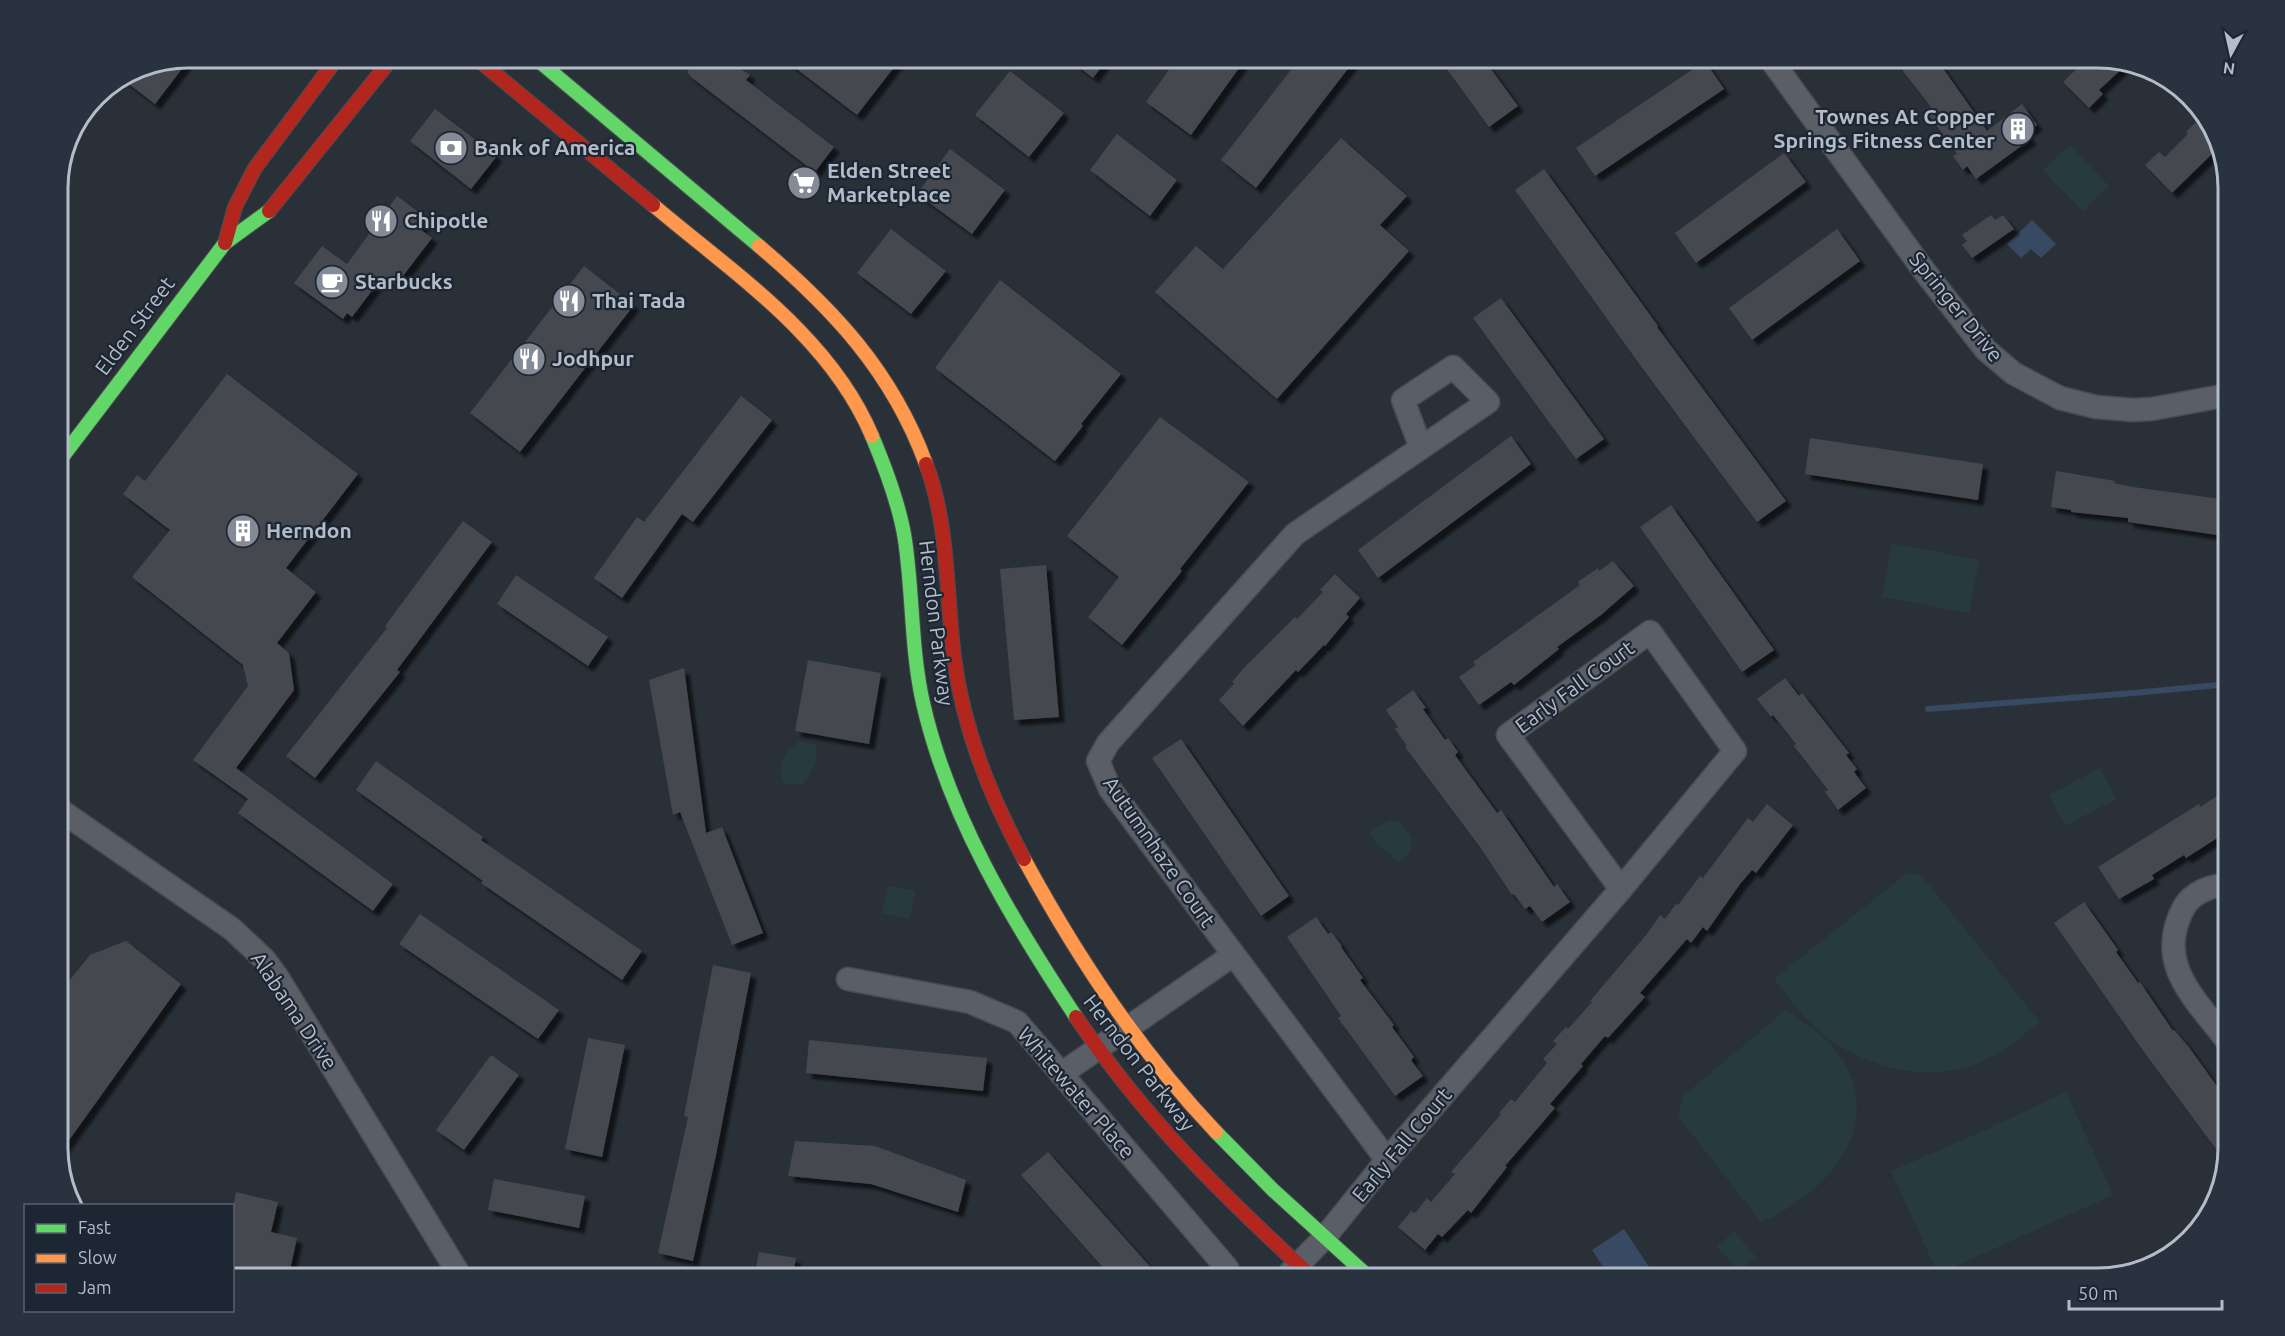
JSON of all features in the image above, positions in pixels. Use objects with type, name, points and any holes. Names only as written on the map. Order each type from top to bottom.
[{"type":"main road","name":"Elden Street","points":[[225,243],[235,207],[255,168],[330,68]]},
{"type":"main road","name":"Elden Street","points":[[68,450],[225,243],[268,212],[384,68]]},
{"type":"main road","name":"Herndon Parkway","points":[[488,68],[764,299],[815,347],[838,377],[859,410],[873,442],[905,536],[911,624],[927,720],[950,790],[978,854],[1004,903],[1070,1009],[1098,1048],[1165,1133],[1293,1268]]},
{"type":"main road","name":"Herndon Parkway","points":[[547,68],[825,305],[851,332],[889,387],[911,429],[936,494],[947,571],[951,643],[956,676],[975,748],[992,792],[1025,860],[1081,958],[1128,1027],[1167,1077],[1238,1155],[1359,1268]]},
{"type":"street","name":"Springer Drive","points":[[1777,68],[1925,272],[1986,350],[2013,373],[2060,398],[2096,407],[2152,409],[2217,397]]},
{"type":"street","name":"Autumnhaze Court","points":[[1387,1160],[1110,789],[1098,761],[1108,743],[1295,534],[1421,448]]},
{"type":"street","name":"Early Fall Court","points":[[1303,1268],[1324,1237],[1387,1160],[1622,890],[1735,751],[1650,632],[1508,735],[1622,890]]},
{"type":"street","name":"Alabama Drive","points":[[68,815],[232,928],[264,959],[278,978],[455,1268]]},
{"type":"street","points":[[2218,884],[2186,904],[2178,920],[2173,940],[2173,960],[2182,980],[2218,1028]]},
{"type":"street","points":[[1061,1074],[1233,955]]},
{"type":"street","name":"Whitewater Place","points":[[848,979],[970,1002],[1017,1022],[1227,1268]]},
{"type":"green space","points":[[2070,145],[2109,186],[2083,211],[2043,170]]},
{"type":"green space","points":[[1892,543],[1979,560],[1969,613],[1882,597]]},
{"type":"green space","points":[[799,741],[815,744],[816,761],[802,785],[785,784],[780,771],[782,760]]},
{"type":"green space","points":[[2100,768],[2116,799],[2065,826],[2049,795]]},
{"type":"green space","points":[[1389,820],[1400,822],[1412,836],[1410,852],[1399,862],[1375,842],[1369,831]]},
{"type":"green space","points":[[1907,873],[1921,875],[2040,1022],[1998,1053],[1963,1068],[1943,1072],[1922,1072],[1902,1070],[1862,1058],[1819,1031],[1774,979]]},
{"type":"green space","points":[[888,886],[916,891],[909,919],[882,913]]},
{"type":"green space","points":[[1786,1010],[1819,1034],[1841,1057],[1855,1091],[1856,1116],[1851,1139],[1840,1160],[1824,1180],[1805,1197],[1761,1222],[1678,1116],[1683,1096]]},
{"type":"green space","points":[[2066,1092],[2113,1195],[1951,1268],[1935,1268],[1891,1171]]},
{"type":"green space","points":[[1734,1232],[1756,1257],[1743,1268],[1736,1268],[1717,1246]]},
{"type":"water","points":[[2032,220],[2056,244],[2041,258],[2031,249],[2021,258],[2007,244]]},
{"type":"water","points":[[1624,1229],[1650,1268],[1604,1268],[1592,1250]]},
{"type":"building","points":[[182,68],[155,104],[129,84],[149,74]]},
{"type":"building","points":[[690,68],[740,68],[750,75],[746,80],[834,147],[815,172],[687,72]]},
{"type":"building","points":[[795,68],[893,68],[857,115]]},
{"type":"building","points":[[1080,68],[1101,68],[1093,78]]},
{"type":"building","points":[[1170,68],[1239,68],[1191,135],[1146,102]]},
{"type":"building","points":[[1292,68],[1349,68],[1256,188],[1221,160]]},
{"type":"building","points":[[1446,68],[1490,68],[1518,106],[1489,127]]},
{"type":"building","points":[[1695,68],[1710,68],[1724,89],[1595,176],[1576,148]]},
{"type":"building","points":[[1901,68],[1943,68],[1987,131],[2022,104],[2037,125],[2026,133],[2031,139],[1976,179],[1967,166],[1963,170],[1953,156],[1957,154],[1926,111],[1931,107]]},
{"type":"building","points":[[2078,68],[2120,70],[2099,90],[2103,94],[2089,108],[2063,82]]},
{"type":"building","points":[[1010,71],[1064,113],[1029,157],[975,115]]},
{"type":"building","name":"Bank of America","points":[[435,109],[497,156],[471,189],[410,141]]},
{"type":"building","points":[[2197,121],[2212,154],[2172,193],[2145,165],[2159,152],[2165,157],[2188,134],[2186,132]]},
{"type":"building","points":[[1117,134],[1177,180],[1150,216],[1090,170]]},
{"type":"building","points":[[1341,138],[1407,196],[1380,225],[1409,251],[1277,399],[1155,292],[1196,246],[1223,269]]},
{"type":"building","points":[[950,149],[1005,190],[972,234],[917,194]]},
{"type":"building","points":[[1784,153],[1806,182],[1696,263],[1675,233]]},
{"type":"building","points":[[1544,169],[1786,501],[1757,522],[1640,365],[1515,190]]},
{"type":"building","points":[[397,196],[428,219],[420,229],[432,238],[396,285],[383,276],[352,317],[347,313],[343,319],[294,283],[322,246],[347,264]]},
{"type":"building","points":[[1991,215],[1995,220],[2003,215],[2014,229],[1972,258],[1962,245],[1967,241],[1962,235]]},
{"type":"building","points":[[891,229],[946,271],[911,314],[857,273]]},
{"type":"building","points":[[1837,229],[1860,261],[1752,340],[1729,308]]},
{"type":"building","points":[[584,266],[634,305],[520,452],[470,413]]},
{"type":"building","points":[[1000,280],[1121,374],[1055,461],[935,368]]},
{"type":"building","points":[[1501,298],[1604,439],[1576,459],[1473,318]]},
{"type":"building","points":[[227,374],[358,474],[286,568],[316,592],[277,643],[289,653],[294,690],[236,768],[393,884],[373,911],[238,813],[248,799],[193,760],[248,686],[243,665],[132,577],[170,530],[123,494],[137,475],[145,481]]},
{"type":"building","points":[[741,396],[772,420],[693,522],[682,514],[622,598],[594,578],[637,517],[644,522]]},
{"type":"building","points":[[1160,417],[1249,482],[1180,569],[1182,571],[1122,645],[1088,617],[1119,577],[1067,536]]},
{"type":"building","points":[[1511,436],[1531,464],[1378,578],[1358,550]]},
{"type":"building","points":[[1810,438],[1983,464],[1978,500],[1805,474]]},
{"type":"building","points":[[2056,471],[2115,481],[2114,483],[2133,487],[2217,499],[2217,535],[2128,522],[2128,518],[2071,512],[2071,510],[2051,507]]},
{"type":"building","points":[[1671,505],[1774,650],[1742,672],[1640,527]]},
{"type":"building","points":[[463,521],[492,542],[397,670],[400,672],[315,778],[286,756],[387,628],[385,626]]},
{"type":"building","points":[[1613,561],[1634,586],[1601,615],[1557,647],[1559,649],[1514,685],[1511,682],[1479,705],[1459,677],[1476,665],[1473,662],[1580,585],[1578,582]]},
{"type":"building","points":[[1046,565],[1059,717],[1014,720],[1000,569]]},
{"type":"building","points":[[1335,574],[1360,598],[1346,614],[1349,617],[1325,646],[1298,672],[1296,670],[1243,726],[1219,700],[1234,684],[1232,682],[1243,669],[1323,592],[1320,590]]},
{"type":"building","points":[[516,575],[608,637],[588,666],[497,604]]},
{"type":"building","points":[[808,660],[881,673],[869,744],[795,731]]},
{"type":"building","points":[[684,668],[706,833],[722,827],[763,933],[732,945],[680,812],[673,815],[649,680]]},
{"type":"building","points":[[1785,678],[1799,696],[1802,693],[1849,753],[1846,755],[1857,769],[1854,772],[1866,788],[1838,810],[1825,792],[1828,790],[1794,746],[1796,744],[1757,699]]},
{"type":"building","points":[[1413,690],[1426,708],[1423,709],[1445,740],[1448,738],[1458,752],[1455,755],[1497,813],[1501,810],[1554,887],[1557,884],[1570,902],[1542,922],[1530,906],[1525,909],[1514,894],[1512,895],[1480,847],[1405,747],[1407,746],[1395,729],[1398,727],[1386,710]]},
{"type":"building","points":[[1181,739],[1289,896],[1261,916],[1152,758]]},
{"type":"building","points":[[376,761],[483,837],[481,840],[642,951],[622,980],[481,883],[483,881],[356,790]]},
{"type":"building","points":[[2218,797],[2218,838],[2186,858],[2184,855],[2152,875],[2154,879],[2119,899],[2098,867],[2199,804],[2200,807]]},
{"type":"building","points":[[1767,804],[1793,825],[1756,873],[1752,870],[1740,884],[1707,931],[1703,927],[1691,943],[1687,939],[1640,993],[1645,997],[1608,1038],[1605,1036],[1581,1064],[1583,1066],[1550,1104],[1555,1108],[1505,1166],[1507,1167],[1471,1213],[1468,1210],[1442,1237],[1438,1234],[1425,1250],[1398,1227],[1411,1211],[1415,1213],[1427,1198],[1431,1202],[1455,1174],[1451,1172],[1501,1114],[1499,1113],[1511,1099],[1515,1102],[1547,1063],[1543,1059],[1557,1044],[1553,1041],[1566,1027],[1568,1029],[1592,1002],[1590,1001],[1647,934],[1660,915],[1665,919],[1700,876],[1703,878],[1748,818],[1753,822]]},
{"type":"building","points":[[2084,902],[2138,983],[2140,982],[2173,1031],[2188,1046],[2218,1087],[2218,1151],[2144,1052],[2054,923]]},
{"type":"building","points":[[420,914],[559,1010],[538,1039],[399,944]]},
{"type":"building","points":[[1316,917],[1328,934],[1331,932],[1342,946],[1363,978],[1360,980],[1394,1025],[1392,1027],[1414,1057],[1411,1060],[1423,1076],[1395,1096],[1338,1018],[1341,1016],[1287,937]]},
{"type":"building","points":[[126,941],[181,984],[68,1142],[68,982],[90,955]]},
{"type":"building","points":[[713,965],[751,973],[693,1261],[658,1253],[688,1117],[684,1116]]},
{"type":"building","points":[[588,1038],[625,1045],[602,1157],[565,1149]]},
{"type":"building","points":[[809,1040],[987,1058],[983,1091],[806,1073]]},
{"type":"building","points":[[491,1055],[519,1075],[464,1150],[436,1130]]},
{"type":"building","points":[[795,1141],[875,1146],[966,1180],[958,1212],[871,1184],[788,1176]]},
{"type":"building","points":[[1048,1152],[1151,1268],[1103,1268],[1021,1175]]},
{"type":"building","points":[[494,1179],[585,1196],[579,1228],[488,1210]]},
{"type":"building","points":[[236,1192],[278,1202],[271,1232],[297,1238],[290,1268],[234,1268],[234,1204]]},
{"type":"building","points":[[759,1252],[796,1258],[794,1268],[756,1268]]},
{"type":"waterway","points":[[1928,709],[2218,685]]},
{"type":"traffic: fast","points":[[547,68],[759,246]]},
{"type":"traffic: fast","points":[[68,450],[225,243],[269,211]]},
{"type":"traffic: fast","points":[[872,436],[892,487],[903,527],[919,683],[934,745],[949,787],[985,866],[1006,905],[1076,1017]]},
{"type":"traffic: fast","points":[[1216,1132],[1273,1190],[1359,1268]]},
{"type":"traffic: slow","points":[[653,205],[777,308],[805,337],[831,367],[854,400],[872,436]]},
{"type":"traffic: slow","points":[[759,246],[812,294],[858,344],[896,400],[926,464]]},
{"type":"traffic: slow","points":[[1024,859],[1044,896],[1111,1002],[1161,1069],[1216,1132]]},
{"type":"traffic: jam","points":[[225,243],[235,207],[255,168],[330,68]]},
{"type":"traffic: jam","points":[[269,211],[384,68]]},
{"type":"traffic: jam","points":[[488,68],[653,205]]},
{"type":"traffic: jam","points":[[926,464],[943,535],[951,633],[964,710],[989,786],[1024,859]]},
{"type":"traffic: jam","points":[[1076,1017],[1102,1054],[1158,1123],[1217,1187],[1302,1268]]},
{"type":"place","name":"Townes At Copper Springs Fitness Center","points":[[2018,129]]},
{"type":"place","name":"Bank of America","points":[[451,148]]},
{"type":"place","name":"Elden Street Marketplace","points":[[804,183]]},
{"type":"place","name":"Chipotle","points":[[381,221]]},
{"type":"place","name":"Starbucks","points":[[332,282]]},
{"type":"place","name":"Thai Tada","points":[[569,301]]},
{"type":"place","name":"Jodhpur","points":[[529,359]]},
{"type":"place","name":"Herndon","points":[[243,531]]}]
